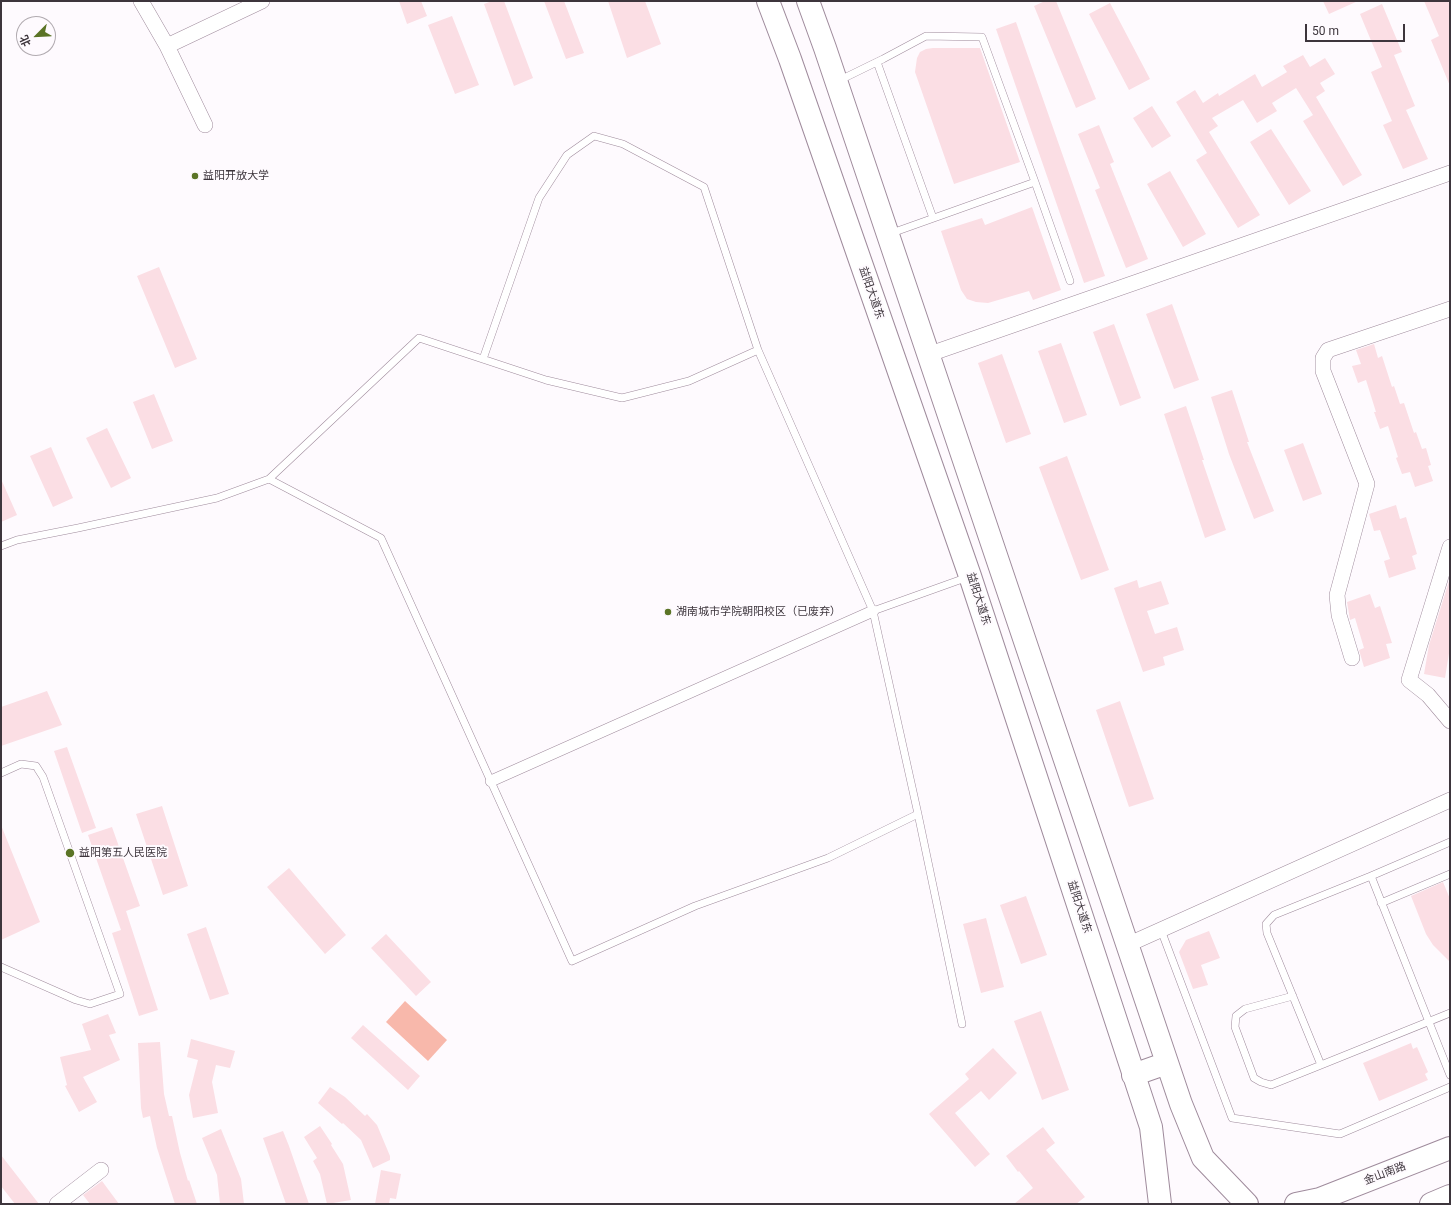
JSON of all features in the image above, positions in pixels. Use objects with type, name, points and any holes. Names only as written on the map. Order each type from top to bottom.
[{"type":"main road","name":"益阳大道东","points":[[768,1],[790,59],[970,576],[1151,1127],[1160,1204]]},
{"type":"main road","points":[[808,1],[1181,1104],[1202,1158],[1247,1204]]},
{"type":"main road","points":[[1134,1075],[1167,1063]]},
{"type":"main road","name":"金山南路","points":[[1296,1204],[1320,1199],[1450,1148]]},
{"type":"main road","points":[[1431,1204],[1450,1196]]},
{"type":"street","points":[[141,1],[167,46],[205,126]]},
{"type":"street","points":[[167,46],[262,1]]},
{"type":"street","points":[[927,355],[1450,173]]},
{"type":"street","points":[[1352,658],[1339,614],[1337,595],[1367,484],[1323,371],[1323,358],[1328,350],[1450,309]]},
{"type":"street","points":[[1450,547],[1408,680],[1428,695],[1450,721]]},
{"type":"street","points":[[491,781],[873,611]]},
{"type":"street","points":[[1127,945],[1450,800]]},
{"type":"street","points":[[57,1204],[101,1170]]},
{"type":"lane","points":[[836,81],[878,62],[926,36],[982,37],[1070,281]]},
{"type":"lane","points":[[878,62],[933,218]]},
{"type":"lane","points":[[483,359],[539,198],[567,155],[594,136],[623,144],[704,187],[758,350],[873,611],[918,814],[962,1024]]},
{"type":"lane","points":[[887,235],[1035,182]]},
{"type":"lane","points":[[1,546],[17,540],[217,498],[269,479],[419,338],[546,380],[622,398],[689,381],[758,350]]},
{"type":"lane","points":[[269,479],[381,538],[572,960],[695,906],[828,858],[918,814]]},
{"type":"lane","points":[[873,611],[970,576]]},
{"type":"lane","points":[[1,773],[21,764],[36,766],[44,777],[120,994],[90,1004],[76,1000],[1,967]]},
{"type":"lane","points":[[1321,1066],[1267,933],[1266,924],[1274,915],[1450,842]]},
{"type":"lane","points":[[1382,902],[1450,874]]},
{"type":"lane","points":[[1371,876],[1450,1075]]},
{"type":"lane","points":[[1161,930],[1232,1118],[1340,1134],[1450,1087]]},
{"type":"lane","points":[[1293,996],[1245,1008],[1236,1016],[1234,1027],[1254,1078],[1261,1082],[1271,1085],[1450,1013]]},
{"type":"shaded area","points":[[405,1001],[447,1040],[428,1061],[386,1022]]},
{"type":"building","points":[[399,1],[421,1],[427,16],[407,24]]},
{"type":"building","points":[[492,1],[504,1],[533,78],[514,86],[484,4]]},
{"type":"building","points":[[544,1],[564,1],[584,53],[566,59]]},
{"type":"building","points":[[608,1],[645,1],[661,44],[627,58]]},
{"type":"building","points":[[1045,1],[1056,1],[1096,99],[1076,108],[1034,6]]},
{"type":"building","points":[[1323,1],[1358,1],[1329,14]]},
{"type":"building","points":[[1424,1],[1448,1],[1450,5],[1450,86],[1431,40],[1439,36]]},
{"type":"building","points":[[1110,3],[1150,79],[1129,90],[1089,14]]},
{"type":"building","points":[[1382,4],[1402,52],[1394,55],[1415,106],[1406,110],[1428,159],[1403,169],[1383,125],[1392,121],[1371,72],[1382,67],[1360,14]]},
{"type":"building","points":[[452,16],[479,85],[455,94],[428,25]]},
{"type":"building","points":[[1016,22],[1105,276],[1084,283],[996,29]]},
{"type":"building","points":[[933,48],[980,48],[1020,162],[954,184],[915,72],[917,58],[920,52]]},
{"type":"building","points":[[1303,55],[1310,67],[1325,58],[1335,74],[1320,83],[1325,91],[1316,97],[1362,175],[1343,186],[1303,121],[1313,115],[1296,88],[1272,103],[1277,111],[1257,123],[1243,100],[1212,118],[1218,126],[1209,132],[1260,215],[1238,228],[1196,160],[1207,153],[1176,102],[1195,90],[1203,103],[1218,93],[1219,96],[1255,74],[1262,87],[1287,72],[1283,66]]},
{"type":"building","points":[[1152,106],[1171,136],[1152,148],[1133,118]]},
{"type":"building","points":[[1099,125],[1114,162],[1110,164],[1148,259],[1126,268],[1095,190],[1100,188],[1078,134]]},
{"type":"building","points":[[1271,129],[1311,191],[1289,205],[1250,142]]},
{"type":"building","points":[[1170,171],[1206,234],[1183,247],[1147,184]]},
{"type":"building","points":[[1032,207],[1061,290],[1033,300],[1029,291],[988,303],[976,302],[967,299],[961,290],[941,231],[982,218],[985,225]]},
{"type":"building","points":[[159,267],[197,359],[175,368],[137,276]]},
{"type":"building","points":[[1172,304],[1199,380],[1174,389],[1146,314]]},
{"type":"building","points":[[1114,324],[1141,398],[1120,406],[1093,332]]},
{"type":"building","points":[[1061,343],[1087,415],[1064,423],[1038,351]]},
{"type":"building","points":[[1374,344],[1378,358],[1382,356],[1392,387],[1394,386],[1400,404],[1404,403],[1414,433],[1416,432],[1422,449],[1426,448],[1431,465],[1428,466],[1433,481],[1415,487],[1410,472],[1402,474],[1396,458],[1398,457],[1388,426],[1380,429],[1366,380],[1358,383],[1352,366],[1361,364],[1356,350]]},
{"type":"building","points":[[1002,354],[1031,434],[1006,443],[978,363]]},
{"type":"building","points":[[1232,390],[1249,442],[1247,442],[1274,511],[1254,519],[1229,454],[1211,397]]},
{"type":"building","points":[[154,394],[173,441],[152,449],[133,402]]},
{"type":"building","points":[[1186,406],[1204,460],[1202,460],[1226,530],[1205,538],[1164,414]]},
{"type":"building","points":[[107,428],[131,478],[111,488],[86,438]]},
{"type":"building","points":[[1303,443],[1322,494],[1303,501],[1284,450]]},
{"type":"building","points":[[51,447],[73,498],[53,507],[30,456]]},
{"type":"building","points":[[1067,456],[1109,570],[1081,580],[1039,467]]},
{"type":"building","points":[[1,479],[17,515],[1,522]]},
{"type":"building","points":[[1396,505],[1400,519],[1406,517],[1417,554],[1412,556],[1416,569],[1389,578],[1384,561],[1390,559],[1380,530],[1374,531],[1369,514]]},
{"type":"building","points":[[1450,578],[1450,647],[1445,678],[1424,674],[1429,645]]},
{"type":"building","points":[[1137,580],[1139,588],[1161,581],[1169,604],[1147,611],[1155,634],[1177,627],[1184,650],[1163,657],[1165,665],[1143,672],[1114,588]]},
{"type":"building","points":[[1370,594],[1375,608],[1380,606],[1392,643],[1386,644],[1390,658],[1364,667],[1359,650],[1364,648],[1355,618],[1350,620],[1347,602]]},
{"type":"building","points":[[47,691],[62,725],[1,746],[1,707]]},
{"type":"building","points":[[1120,701],[1154,799],[1129,807],[1096,710]]},
{"type":"building","points":[[67,747],[96,828],[82,833],[54,751]]},
{"type":"building","points":[[162,806],[188,886],[163,895],[136,814]]},
{"type":"building","points":[[1,825],[40,922],[1,940]]},
{"type":"building","points":[[112,827],[140,906],[126,911],[158,1010],[139,1016],[112,933],[121,930],[88,835]]},
{"type":"building","points":[[289,868],[346,935],[325,954],[267,887]]},
{"type":"building","points":[[1443,882],[1450,899],[1450,962],[1433,945],[1426,934],[1411,896]]},
{"type":"building","points":[[1026,896],[1047,955],[1021,964],[1000,905]]},
{"type":"building","points":[[986,918],[1004,987],[981,993],[963,924]]},
{"type":"building","points":[[206,927],[229,994],[210,1000],[187,934]]},
{"type":"building","points":[[1209,931],[1220,958],[1201,965],[1208,985],[1193,989],[1179,952],[1186,940]]},
{"type":"building","points":[[386,934],[431,982],[416,996],[371,948]]},
{"type":"building","points":[[1041,1011],[1069,1090],[1042,1100],[1014,1021]]},
{"type":"building","points":[[108,1014],[116,1033],[109,1035],[120,1060],[83,1077],[97,1102],[79,1112],[65,1086],[67,1085],[60,1057],[91,1050],[82,1024]]},
{"type":"building","points":[[363,1025],[420,1076],[408,1090],[351,1038]]},
{"type":"building","points":[[191,1039],[235,1051],[230,1068],[216,1065],[212,1082],[218,1113],[193,1118],[189,1095],[198,1060],[187,1057]]},
{"type":"building","points":[[160,1042],[164,1094],[169,1116],[172,1116],[180,1153],[188,1181],[189,1180],[197,1204],[175,1204],[157,1148],[150,1116],[143,1118],[141,1108],[138,1043]]},
{"type":"building","points":[[1411,1043],[1413,1049],[1417,1047],[1428,1072],[1425,1074],[1428,1080],[1379,1101],[1363,1063]]},
{"type":"building","points":[[993,1048],[1017,1073],[989,1100],[981,1091],[955,1113],[990,1154],[975,1167],[929,1114],[969,1079],[965,1074]]},
{"type":"building","points":[[330,1087],[345,1097],[365,1116],[367,1114],[377,1125],[390,1156],[390,1160],[373,1168],[361,1140],[318,1103]]},
{"type":"building","points":[[320,1126],[343,1164],[351,1200],[327,1204],[320,1174],[313,1161],[317,1158],[304,1137]]},
{"type":"building","points":[[1043,1127],[1055,1143],[1046,1150],[1085,1197],[1076,1204],[1014,1204],[1033,1188],[1006,1156]]},
{"type":"building","points":[[221,1129],[241,1179],[244,1204],[220,1204],[217,1175],[202,1138]]},
{"type":"building","points":[[283,1131],[309,1204],[286,1204],[263,1138]]},
{"type":"building","points":[[1,1155],[39,1204],[15,1204],[1,1186]]},
{"type":"building","points":[[381,1170],[401,1174],[396,1199],[390,1198],[389,1204],[375,1204]]},
{"type":"building","points":[[102,1181],[119,1204],[90,1204],[83,1195]]},
{"type":"place","name":"益阳开放大学","points":[[195,176]]},
{"type":"place","name":"湖南城市学院朝阳校区（已废弃）","points":[[668,612]]},
{"type":"place","name":"益阳第五人民医院","points":[[70,853]]}]
